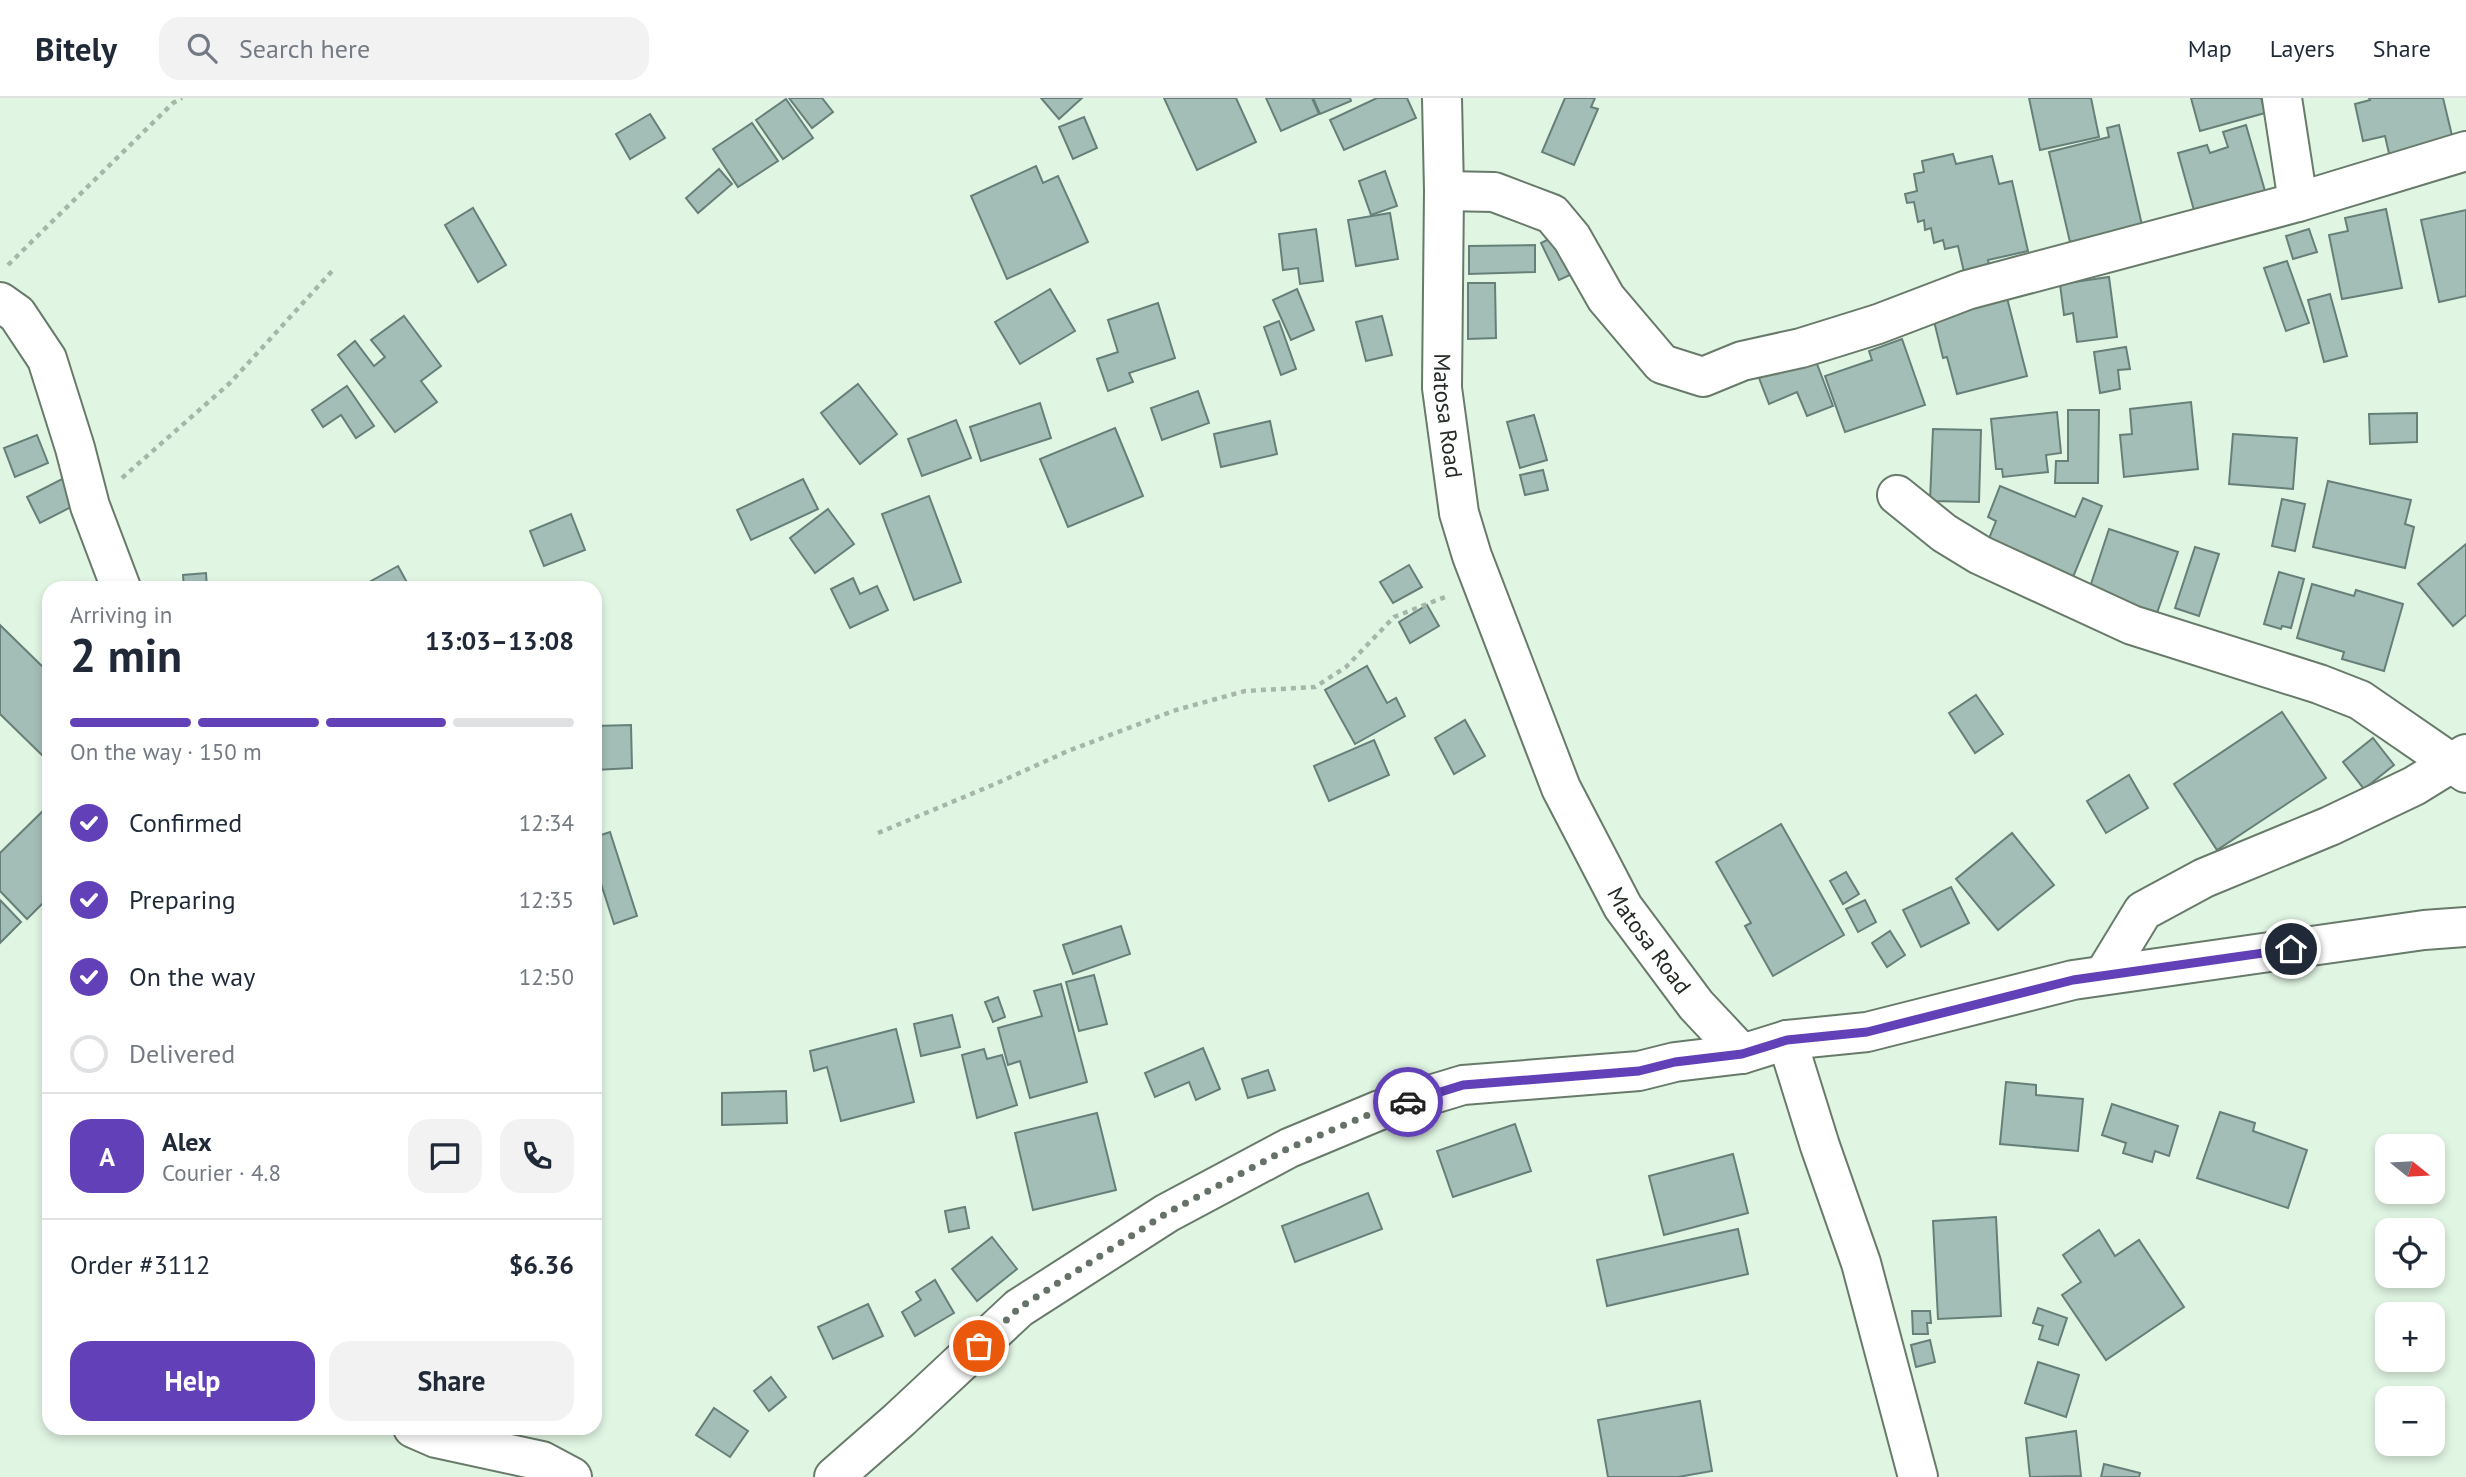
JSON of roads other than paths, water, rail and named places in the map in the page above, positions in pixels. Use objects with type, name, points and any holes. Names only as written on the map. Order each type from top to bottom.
[{"type":"street","name":"Matosa Road","points":[[1442,98],[1442,388],[1459,513],[1482,583],[1561,789],[1623,907],[1696,1005],[1742,1054]]},
{"type":"street","points":[[2283,98],[2298,202]]},
{"type":"street","points":[[1444,191],[1494,192],[1552,214],[1572,239],[1606,299],[1662,364],[1703,377],[1742,361],[1801,348],[1878,324],[1967,290],[2298,202],[2466,152]]},
{"type":"street","points":[[0,302],[17,314],[47,359],[90,506],[118,581]]},
{"type":"street","points":[[1897,495],[1944,533],[1980,555],[2132,625],[2319,684],[2360,700],[2461,764]]},
{"type":"street","points":[[2104,975],[2143,911],[2204,878],[2330,826],[2461,764]]},
{"type":"street","points":[[834,1477],[1019,1308],[1167,1213],[1289,1148],[1380,1110],[1463,1085],[1639,1071],[1675,1062],[1742,1054],[1787,1040],[1867,1032],[2073,980],[2424,930],[2466,927]]},
{"type":"street","points":[[1787,1040],[1861,1263],[1918,1477]]},
{"type":"street","points":[[429,1435],[542,1461],[572,1477]]}]
